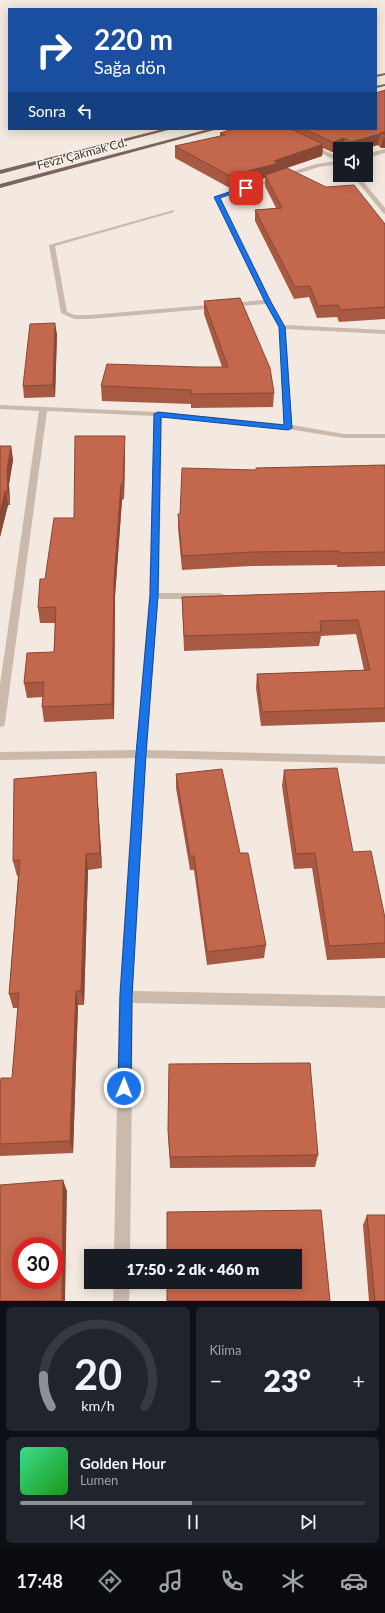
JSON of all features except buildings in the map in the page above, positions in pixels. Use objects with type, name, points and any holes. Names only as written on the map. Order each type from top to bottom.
[{"type":"main road","name":"Fevzi Çakmak Cd.","points":[[0,172],[165,130]]},
{"type":"main road","name":"Fevzi Çakmak Cd.","points":[[0,186],[211,130]]},
{"type":"street","points":[[306,144],[333,158]]},
{"type":"street","points":[[373,154],[385,151]]},
{"type":"street","points":[[288,428],[282,327],[268,302],[217,197],[318,165],[333,162]]},
{"type":"street","points":[[361,182],[385,212]]},
{"type":"street","points":[[172,211],[52,245],[64,313],[74,317],[90,317],[268,302]]},
{"type":"street","points":[[282,327],[385,332]]},
{"type":"street","points":[[0,407],[158,414],[288,428],[344,436],[385,436]]},
{"type":"street","points":[[0,723],[43,410]]},
{"type":"street","points":[[122,1249],[126,996],[141,754],[154,596],[158,414]]},
{"type":"street","points":[[154,596],[234,596]]},
{"type":"street","points":[[0,756],[141,754],[385,760]]},
{"type":"street","points":[[126,996],[385,1002]]},
{"type":"street","points":[[121,1301],[122,1289]]},
{"type":"route","points":[[124,1088],[126,996],[141,754],[154,596],[158,414],[288,428],[282,327],[268,302],[217,197],[246,188]]}]
